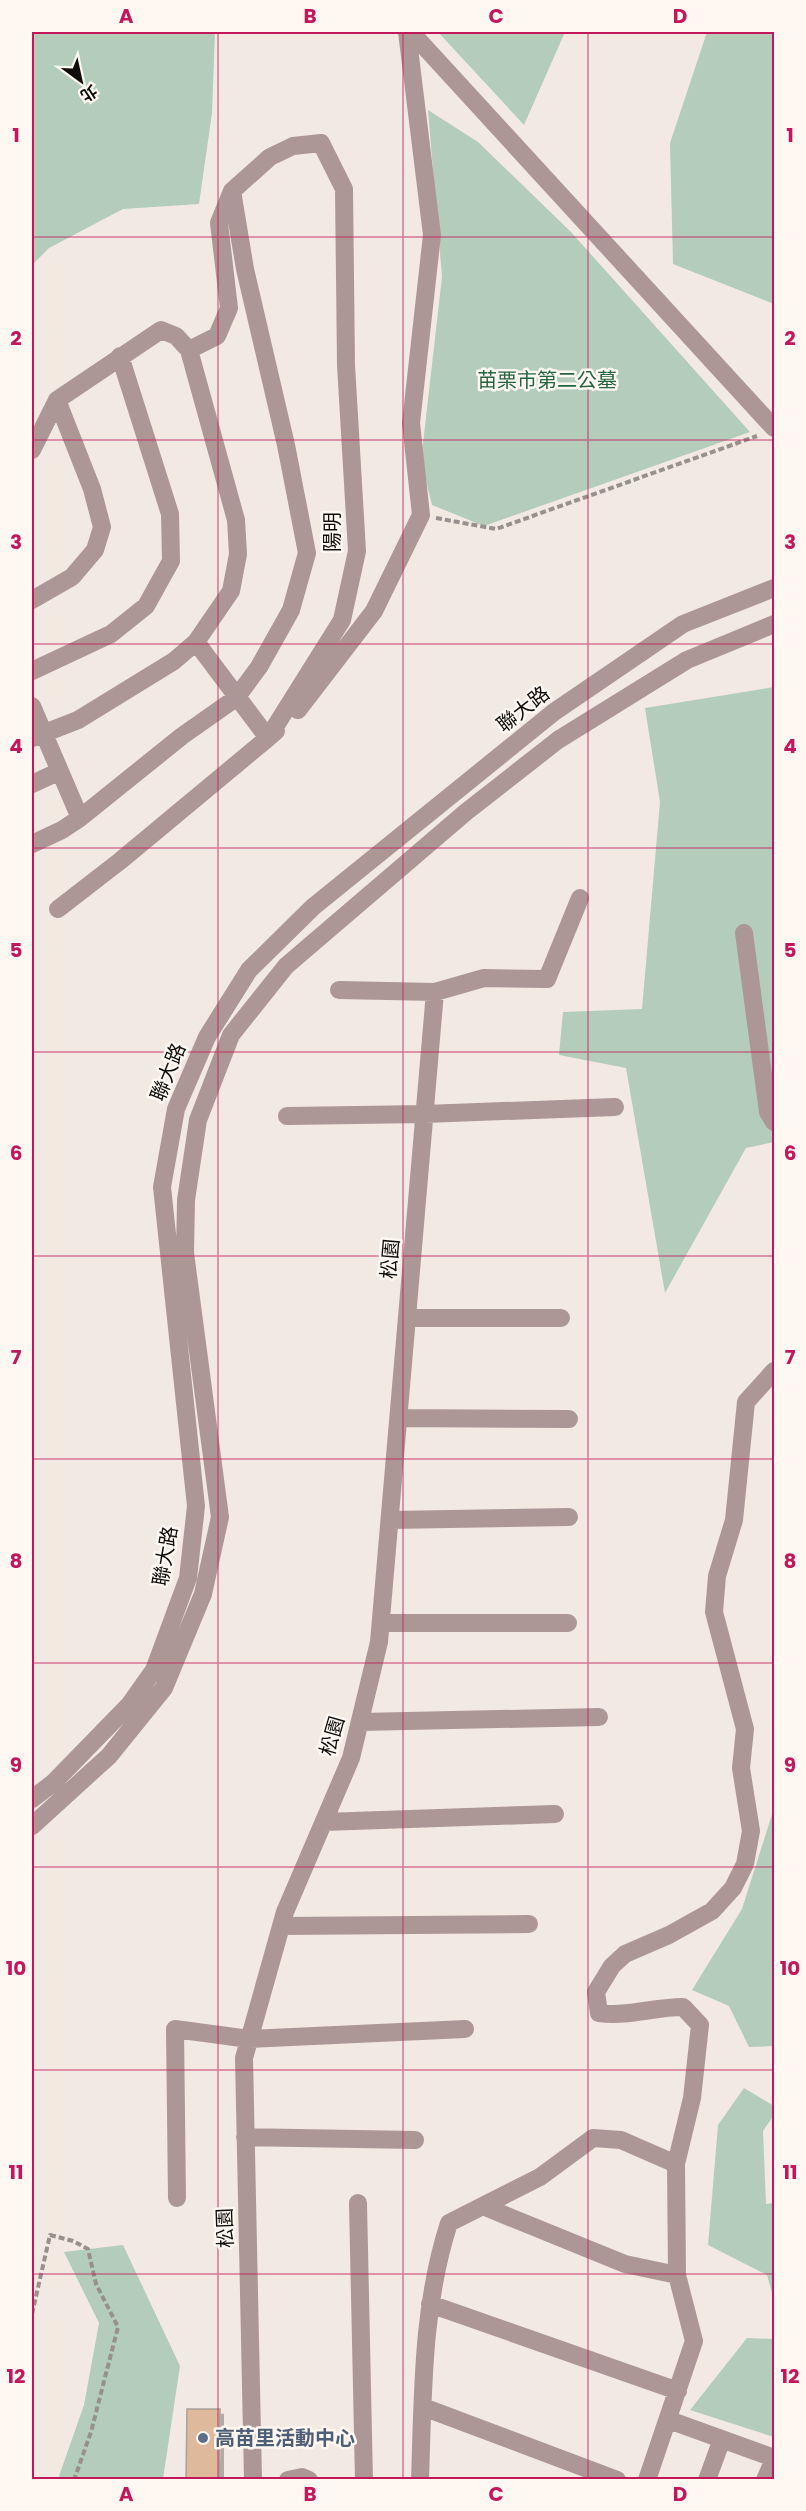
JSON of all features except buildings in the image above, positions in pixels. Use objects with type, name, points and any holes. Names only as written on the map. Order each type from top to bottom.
[{"type":"street","points":[[409,32],[759,412],[769,431]]},
{"type":"street","points":[[196,642],[268,738],[291,720],[374,611],[421,515],[411,423],[432,235],[409,32]]},
{"type":"street","name":"陽明","points":[[58,909],[120,861],[268,738],[342,620],[357,551],[346,365],[344,189],[321,143],[293,146],[270,157],[232,191],[219,223],[229,308],[217,336],[189,350]]},
{"type":"street","name":"陽明","points":[[32,844],[63,830],[80,818],[182,736],[236,698],[259,667],[291,610],[307,554],[286,445],[245,269],[232,191]]},
{"type":"street","points":[[32,450],[57,400],[161,330],[176,336],[189,350],[236,520],[238,554],[231,591],[196,642],[174,661],[78,720],[37,736]]},
{"type":"street","points":[[32,671],[111,634],[146,606],[171,561],[170,514],[120,356]]},
{"type":"street","points":[[32,600],[72,577],[94,550],[102,527],[92,489],[57,400]]},
{"type":"street","name":"聯大路","points":[[32,1799],[53,1783],[130,1704],[154,1670],[188,1578],[196,1506],[162,1186],[176,1109],[207,1037],[249,970],[313,907],[554,712],[683,624],[774,588]]},
{"type":"street","points":[[32,1826],[109,1755],[164,1688],[203,1594],[220,1517],[185,1253],[186,1200],[198,1120],[231,1035],[286,966],[466,812],[558,740],[687,660],[774,624]]},
{"type":"street","points":[[32,706],[37,736],[58,772],[80,818]]},
{"type":"street","points":[[32,784],[58,772]]},
{"type":"street","points":[[451,796],[466,812]]},
{"type":"street","points":[[339,990],[435,992],[484,978],[547,979],[580,898]]},
{"type":"street","points":[[744,933],[768,1112],[774,1122]]},
{"type":"street","name":"松園","points":[[253,2480],[243,2058],[281,1926],[351,1758],[379,1642],[435,992]]},
{"type":"street","points":[[287,1116],[615,1107]]},
{"type":"street","points":[[407,1318],[561,1318]]},
{"type":"street","points":[[646,2480],[669,2420],[694,2341],[677,2275],[676,2164],[692,2098],[700,2025],[683,2007],[656,2007],[620,2016],[599,2013],[596,1992],[612,1966],[625,1954],[669,1935],[712,1911],[733,1888],[744,1864],[751,1831],[741,1768],[745,1729],[714,1612],[717,1576],[734,1520],[746,1402],[774,1371]]},
{"type":"street","points":[[399,1418],[569,1419]]},
{"type":"street","points":[[390,1520],[569,1517]]},
{"type":"street","points":[[381,1623],[568,1623]]},
{"type":"street","points":[[360,1722],[599,1717]]},
{"type":"street","points":[[324,1822],[555,1814]]},
{"type":"street","points":[[281,1926],[529,1923]]},
{"type":"street","points":[[177,2198],[175,2029],[249,2039],[465,2029]]},
{"type":"street","points":[[246,2137],[415,2139]]},
{"type":"street","points":[[420,2480],[426,2326],[438,2256],[449,2223],[485,2207],[540,2177],[593,2138],[621,2140],[676,2164]]},
{"type":"street","points":[[358,2203],[364,2480]]},
{"type":"street","points":[[485,2207],[625,2265],[677,2275]]},
{"type":"street","points":[[430,2304],[678,2391]]},
{"type":"street","points":[[423,2407],[617,2480]]},
{"type":"street","points":[[669,2420],[774,2458],[765,2480]]},
{"type":"street","points":[[707,2480],[722,2439]]},
{"type":"street","points":[[288,2480],[302,2477],[309,2480]]},
{"type":"path","points":[[421,515],[496,529],[769,431]]},
{"type":"path","points":[[32,2314],[50,2235],[88,2249],[96,2284],[118,2327],[91,2432],[74,2480]]},
{"type":"green space","points":[[32,32],[215,32],[212,113],[199,204],[123,209],[49,248],[32,265]]},
{"type":"green space","points":[[438,32],[565,32],[524,125]]},
{"type":"green space","points":[[707,32],[774,32],[774,304],[673,264],[670,143]]},
{"type":"green space","name":"苗栗市第二公墓","points":[[428,110],[478,142],[571,232],[750,432],[484,526],[432,505],[421,461],[442,277]]},
{"type":"green space","points":[[774,687],[774,1142],[746,1148],[665,1293],[626,1068],[559,1055],[563,1012],[642,1009],[660,802],[645,708]]},
{"type":"green space","points":[[774,1808],[774,2046],[749,2047],[729,2006],[692,1990],[742,1909]]},
{"type":"green space","points":[[744,2088],[774,2106],[774,2115],[763,2131],[766,2204],[774,2203],[774,2300],[767,2275],[708,2245],[718,2125]]},
{"type":"green space","points":[[123,2245],[180,2366],[163,2479],[58,2479],[84,2405],[99,2323],[64,2252]]},
{"type":"green space","points":[[747,2338],[774,2339],[774,2437],[690,2410]]},
{"type":"place","name":"高苗里活動中心","points":[[203,2438]]}]
